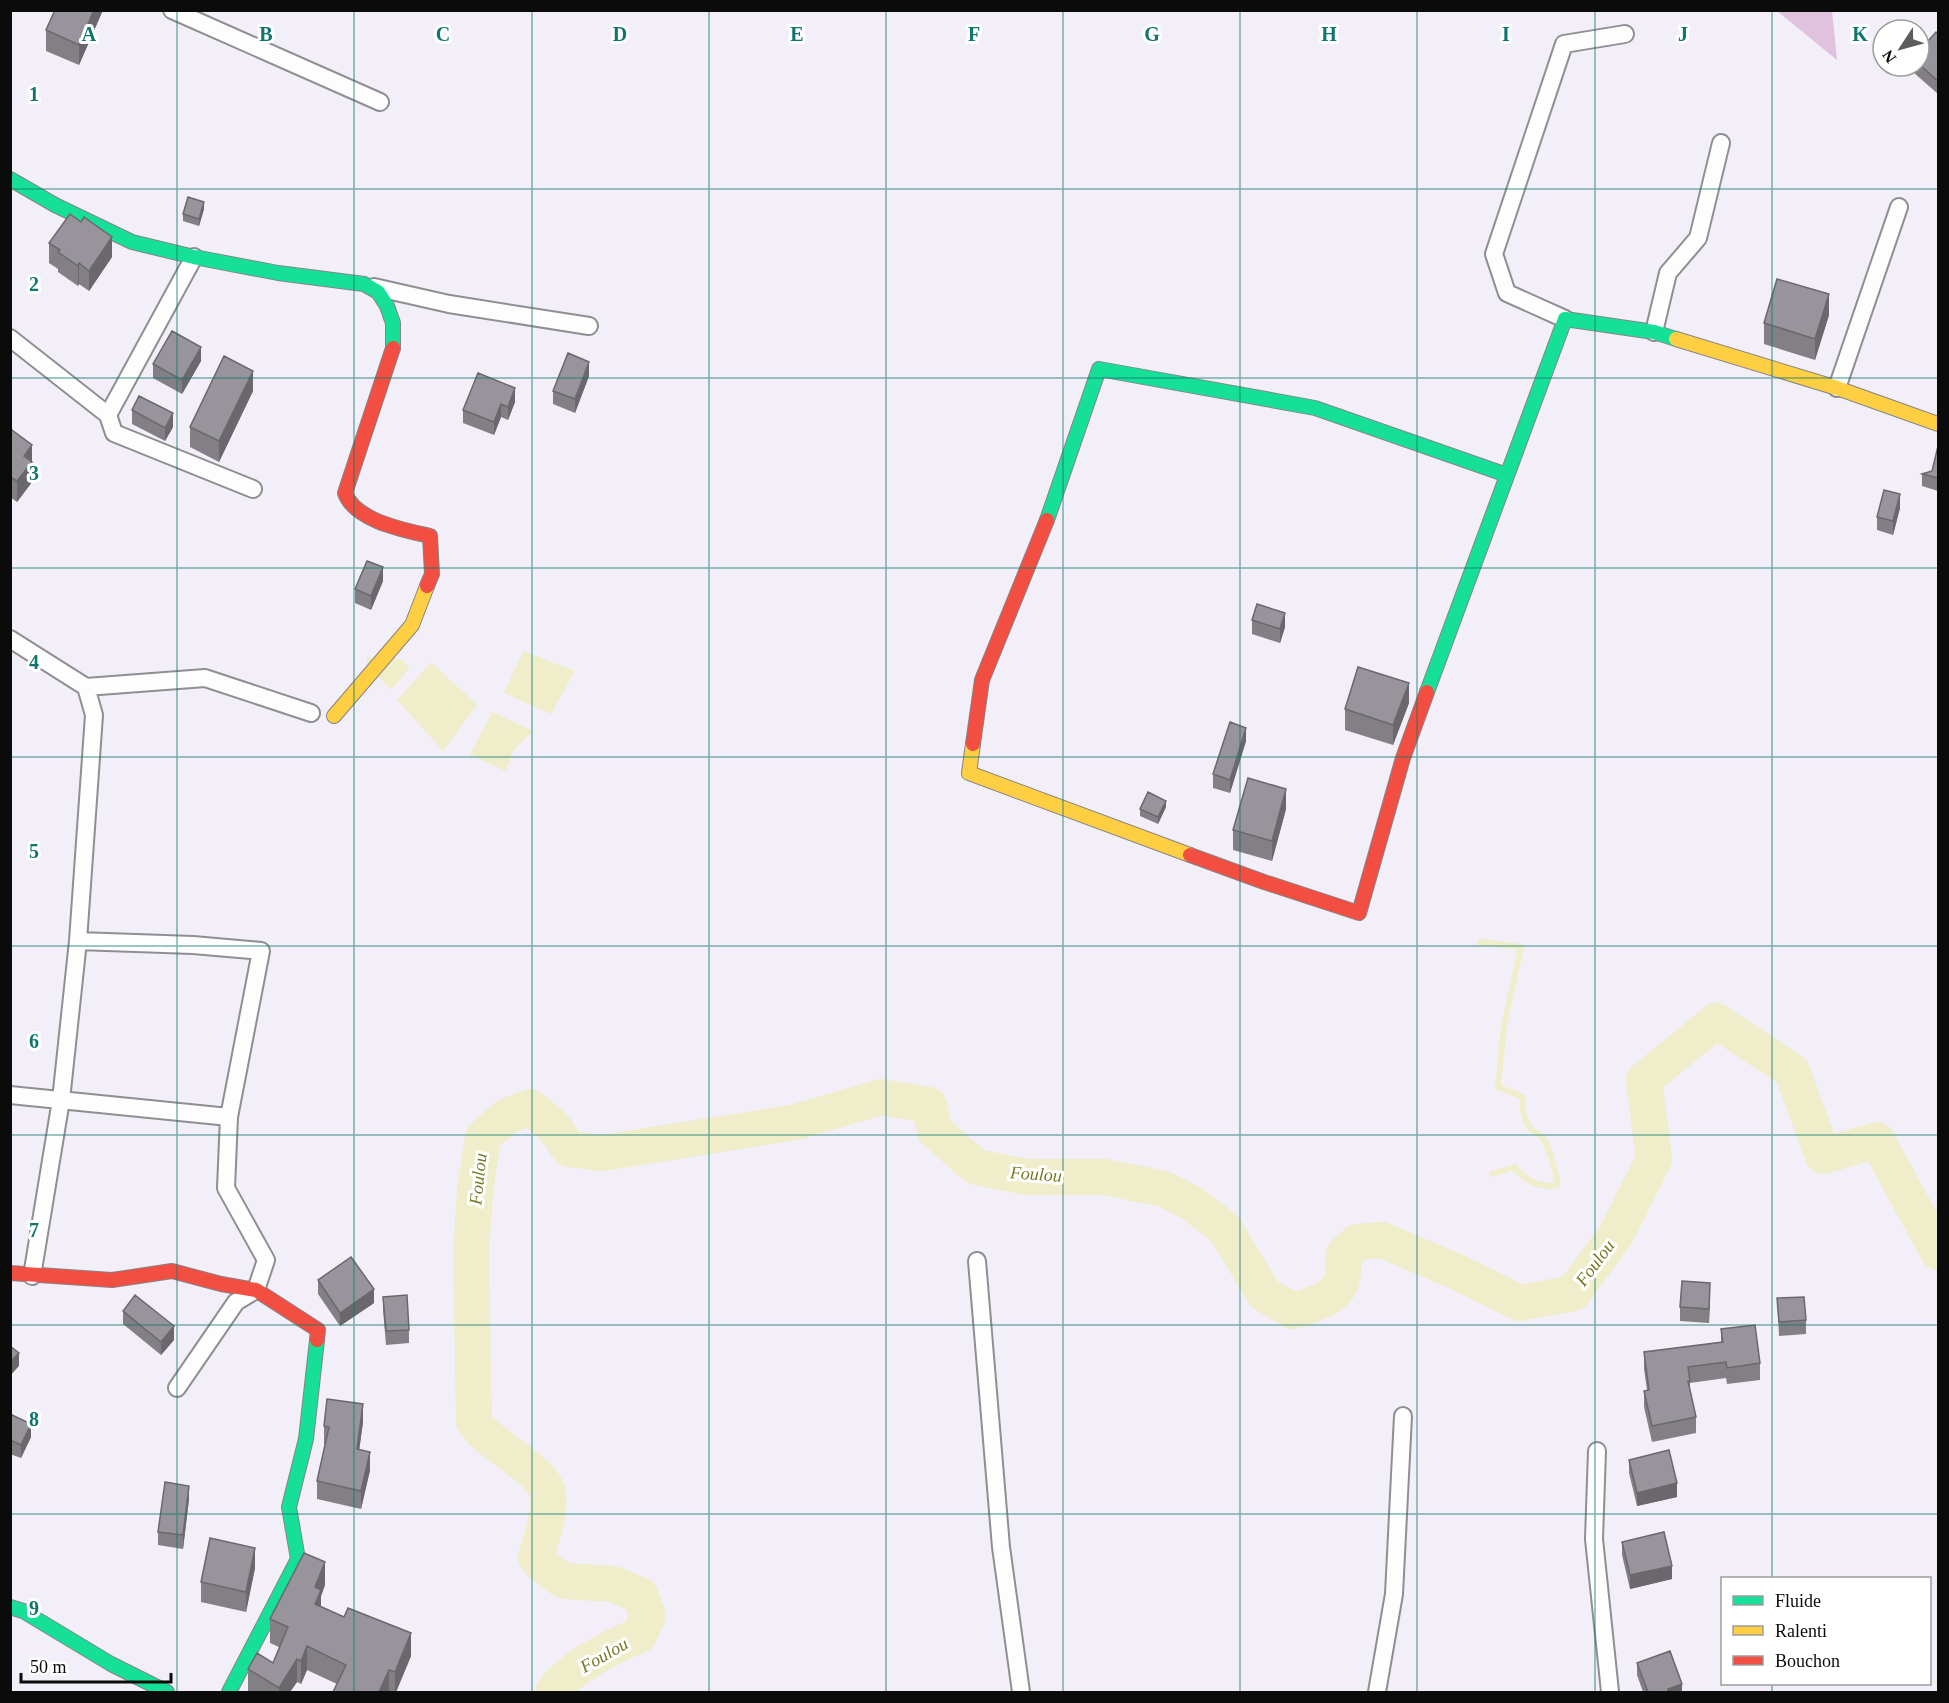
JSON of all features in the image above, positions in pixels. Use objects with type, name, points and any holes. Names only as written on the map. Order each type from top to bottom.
[{"type":"street","points":[[172,10],[380,102]]},
{"type":"street","points":[[1626,34],[1564,44],[1494,254],[1507,293],[1565,319],[1654,332],[1837,388],[1938,424]]},
{"type":"street","points":[[1654,332],[1668,273],[1698,238],[1721,143]]},
{"type":"street","points":[[10,179],[55,205],[132,242],[194,257],[374,287],[449,304],[589,326]]},
{"type":"street","points":[[1837,388],[1899,207]]},
{"type":"street","points":[[108,415],[194,257]]},
{"type":"street","points":[[334,716],[412,625],[432,574],[430,536],[383,523],[350,506],[345,499],[359,445],[390,359],[394,340],[389,309],[374,287]]},
{"type":"street","points":[[1507,475],[1315,408],[1099,369],[1050,512],[982,680],[969,773],[1264,882],[1359,913],[1403,758],[1565,319]]},
{"type":"street","points":[[10,338],[108,415],[114,433],[253,489]]},
{"type":"street","points":[[10,639],[86,687],[205,678],[311,713]]},
{"type":"street","points":[[33,1276],[61,1100],[78,941],[93,716],[86,687]]},
{"type":"street","points":[[78,941],[193,945],[261,951],[228,1117],[226,1188],[266,1260],[256,1290],[236,1302],[177,1388]]},
{"type":"street","points":[[10,1095],[228,1117]]},
{"type":"street","points":[[976,1261],[1001,1546],[1021,1692]]},
{"type":"street","points":[[10,1273],[112,1280],[172,1271],[221,1284],[256,1290],[318,1330],[306,1439],[289,1507],[298,1559],[229,1692]]},
{"type":"street","points":[[1377,1692],[1394,1594],[1402,1416]]},
{"type":"street","points":[[1597,1451],[1594,1539],[1610,1692]]},
{"type":"street","points":[[10,1606],[23,1611],[111,1664],[167,1692]]},
{"type":"shaded area","points":[[1777,11],[1832,11],[1837,60]]},
{"type":"shaded area","points":[[523,651],[575,671],[551,714],[504,693]]},
{"type":"shaded area","points":[[367,657],[401,659],[410,668],[391,690],[367,665]]},
{"type":"shaded area","points":[[431,662],[477,705],[443,751],[397,700]]},
{"type":"shaded area","points":[[492,712],[533,731],[513,751],[506,771],[470,755]]},
{"type":"building","points":[[55,10],[94,10],[79,45],[46,30]]},
{"type":"building","points":[[1936,32],[1938,34],[1938,81],[1931,75],[1931,38]]},
{"type":"building","points":[[188,197],[204,202],[199,219],[183,214]]},
{"type":"building","points":[[70,214],[81,222],[84,217],[112,237],[89,271],[58,252],[60,250],[49,243]]},
{"type":"building","points":[[1777,279],[1829,294],[1815,339],[1764,323]]},
{"type":"building","points":[[172,331],[201,347],[182,380],[153,364]]},
{"type":"building","points":[[568,353],[589,362],[575,399],[553,391]]},
{"type":"building","points":[[224,356],[253,371],[219,441],[190,427]]},
{"type":"building","points":[[478,373],[515,388],[508,407],[501,404],[494,422],[463,410]]},
{"type":"building","points":[[139,396],[173,413],[165,428],[132,410]]},
{"type":"building","points":[[12,430],[32,445],[24,456],[32,462],[17,481],[10,477],[10,431]]},
{"type":"building","points":[[1938,446],[1938,478],[1922,474],[1932,471]]},
{"type":"building","points":[[1884,490],[1900,494],[1893,521],[1877,517]]},
{"type":"building","points":[[367,561],[383,567],[371,596],[355,589]]},
{"type":"building","points":[[1257,604],[1285,613],[1280,629],[1252,620]]},
{"type":"building","points":[[1358,667],[1409,683],[1393,725],[1345,709]]},
{"type":"building","points":[[1230,722],[1246,728],[1230,780],[1213,774]]},
{"type":"building","points":[[1248,778],[1286,789],[1272,841],[1233,830]]},
{"type":"building","points":[[1148,792],[1166,801],[1158,817],[1140,809]]},
{"type":"building","points":[[351,1257],[374,1289],[340,1313],[318,1280]]},
{"type":"building","points":[[1682,1281],[1710,1283],[1709,1309],[1680,1307]]},
{"type":"building","points":[[135,1295],[174,1326],[161,1342],[123,1311]]},
{"type":"building","points":[[407,1295],[409,1330],[386,1331],[383,1297]]},
{"type":"building","points":[[1804,1297],[1806,1320],[1779,1322],[1777,1298]]},
{"type":"building","points":[[1755,1325],[1760,1363],[1727,1368],[1726,1362],[1688,1367],[1690,1381],[1688,1381],[1696,1417],[1652,1426],[1644,1391],[1649,1390],[1644,1352],[1723,1342],[1721,1329]]},
{"type":"building","points":[[10,1346],[19,1353],[10,1362]]},
{"type":"building","points":[[327,1399],[363,1404],[357,1449],[370,1452],[361,1491],[317,1481],[329,1427],[324,1426]]},
{"type":"building","points":[[10,1414],[31,1424],[21,1445],[10,1440]]},
{"type":"building","points":[[1669,1450],[1677,1483],[1637,1493],[1629,1460]]},
{"type":"building","points":[[165,1482],[189,1486],[183,1535],[158,1532]]},
{"type":"building","points":[[1664,1532],[1672,1566],[1630,1575],[1622,1542]]},
{"type":"building","points":[[210,1538],[255,1548],[246,1592],[201,1582]]},
{"type":"building","points":[[304,1553],[325,1562],[315,1587],[321,1590],[315,1604],[344,1617],[348,1608],[411,1633],[395,1672],[389,1670],[379,1692],[333,1692],[346,1665],[307,1646],[301,1661],[297,1659],[279,1688],[248,1669],[257,1653],[273,1663],[288,1627],[270,1619]]},
{"type":"building","points":[[1670,1651],[1682,1684],[1668,1689],[1668,1692],[1648,1692],[1637,1663]]},
{"type":"waterway","points":[[1480,943],[1521,947],[1504,1026],[1498,1087],[1523,1097],[1525,1118],[1531,1129],[1545,1142],[1557,1185],[1545,1186],[1533,1183],[1515,1167],[1492,1174]]},
{"type":"waterway","name":"Foulou","points":[[553,1692],[580,1666],[639,1635],[648,1616],[640,1595],[613,1584],[564,1581],[542,1565],[536,1557],[548,1510],[549,1500],[544,1484],[526,1466],[484,1434],[474,1422],[471,1253],[475,1191],[483,1137],[507,1116],[530,1107],[553,1126],[569,1149],[603,1153],[796,1122],[881,1097],[929,1105],[935,1131],[976,1167],[1027,1177],[1105,1177],[1164,1189],[1193,1204],[1225,1229],[1264,1294],[1293,1311],[1320,1302],[1338,1289],[1343,1276],[1344,1254],[1357,1242],[1382,1240],[1457,1272],[1520,1303],[1573,1293],[1616,1235],[1654,1159],[1644,1080],[1716,1021],[1792,1071],[1823,1156],[1877,1140],[1938,1252]]},
{"type":"traffic: fast","points":[[10,179],[55,205],[132,242],[278,273],[364,284],[378,292],[387,306],[393,323],[393,348]]},
{"type":"traffic: fast","points":[[1427,692],[1565,319],[1654,332],[1676,339]]},
{"type":"traffic: fast","points":[[1047,520],[1099,369],[1315,408],[1507,475]]},
{"type":"traffic: fast","points":[[229,1692],[298,1559],[289,1507],[306,1439],[317,1340]]},
{"type":"traffic: fast","points":[[10,1607],[23,1611],[111,1664],[167,1692]]},
{"type":"traffic: slow","points":[[1676,339],[1837,388],[1938,424]]},
{"type":"traffic: slow","points":[[334,716],[412,625],[427,586]]},
{"type":"traffic: slow","points":[[973,744],[969,773],[1190,855]]},
{"type":"traffic: jam","points":[[393,348],[345,493],[350,503],[369,517],[394,527],[430,536],[432,574],[427,586]]},
{"type":"traffic: jam","points":[[973,744],[982,680],[1047,520]]},
{"type":"traffic: jam","points":[[1190,855],[1359,913],[1403,758],[1427,692]]},
{"type":"traffic: jam","points":[[10,1273],[112,1280],[172,1271],[221,1284],[256,1290],[318,1330],[317,1340]]}]
